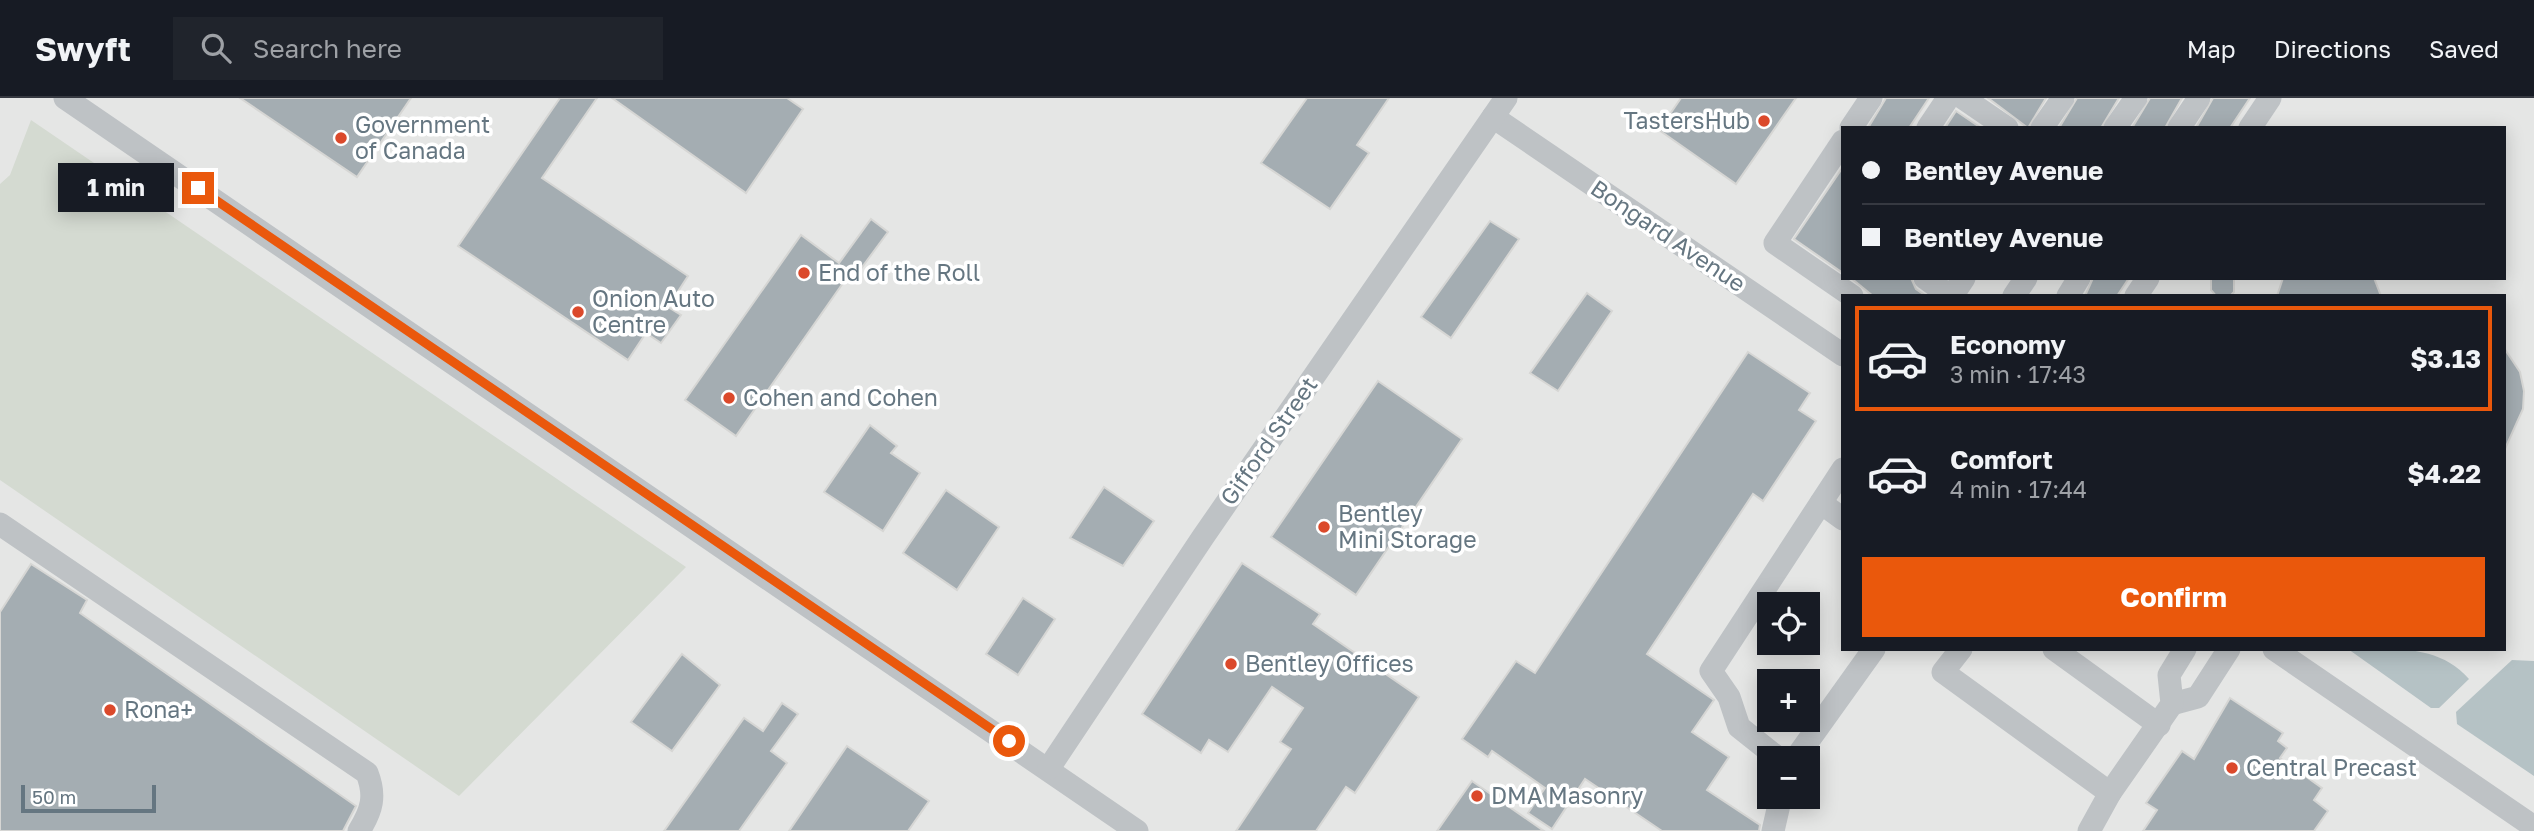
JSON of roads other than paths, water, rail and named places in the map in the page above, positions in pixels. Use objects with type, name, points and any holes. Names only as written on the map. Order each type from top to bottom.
[{"type":"street","points":[[65,98],[1138,831]]},
{"type":"street","points":[[1852,126],[1871,98]]},
{"type":"street","points":[[1929,126],[1948,98]]},
{"type":"street","points":[[1963,98],[1997,118]]},
{"type":"street","points":[[2043,126],[2063,98]]},
{"type":"street","points":[[2116,126],[2136,98]]},
{"type":"street","points":[[2180,126],[2199,98]]},
{"type":"street","points":[[2251,126],[2270,98]]},
{"type":"street","name":"Gifford Street","points":[[1049,768],[1203,537],[1500,107]]},
{"type":"street","name":"Bongard Avenue","points":[[1500,107],[1841,354]]},
{"type":"street","points":[[1841,144],[1775,243],[1849,294]]},
{"type":"street","points":[[1928,280],[1948,294]]},
{"type":"street","points":[[1763,746],[1739,727],[1729,697],[1711,671],[1841,472]]},
{"type":"street","points":[[1821,503],[1841,518]]},
{"type":"street","points":[[0,524],[368,773],[375,793],[369,816],[359,831]]},
{"type":"street","points":[[1805,746],[1873,651]]},
{"type":"street","points":[[1959,651],[1943,672],[2110,793]]},
{"type":"street","points":[[2057,651],[2159,725]]},
{"type":"street","points":[[2089,831],[2110,793],[2172,704],[2169,675],[2184,651]]},
{"type":"street","points":[[2172,704],[2198,697],[2228,651]]},
{"type":"street","points":[[2277,651],[2534,827]]},
{"type":"street","points":[[1773,831],[1779,809]]},
{"type":"place","name":"TastersHub","points":[[1764,121]]},
{"type":"place","name":"Government of Canada","points":[[341,138]]},
{"type":"place","name":"End of the Roll","points":[[804,273]]},
{"type":"place","name":"Onion Auto Centre","points":[[578,312]]},
{"type":"place","name":"Cohen and Cohen","points":[[729,398]]},
{"type":"place","name":"Bentley Mini Storage","points":[[1324,527]]},
{"type":"place","name":"Bentley Offices","points":[[1231,664]]},
{"type":"place","name":"Rona+","points":[[110,710]]},
{"type":"place","name":"Central Precast","points":[[2232,768]]},
{"type":"place","name":"DMA Masonry","points":[[1477,796]]}]
